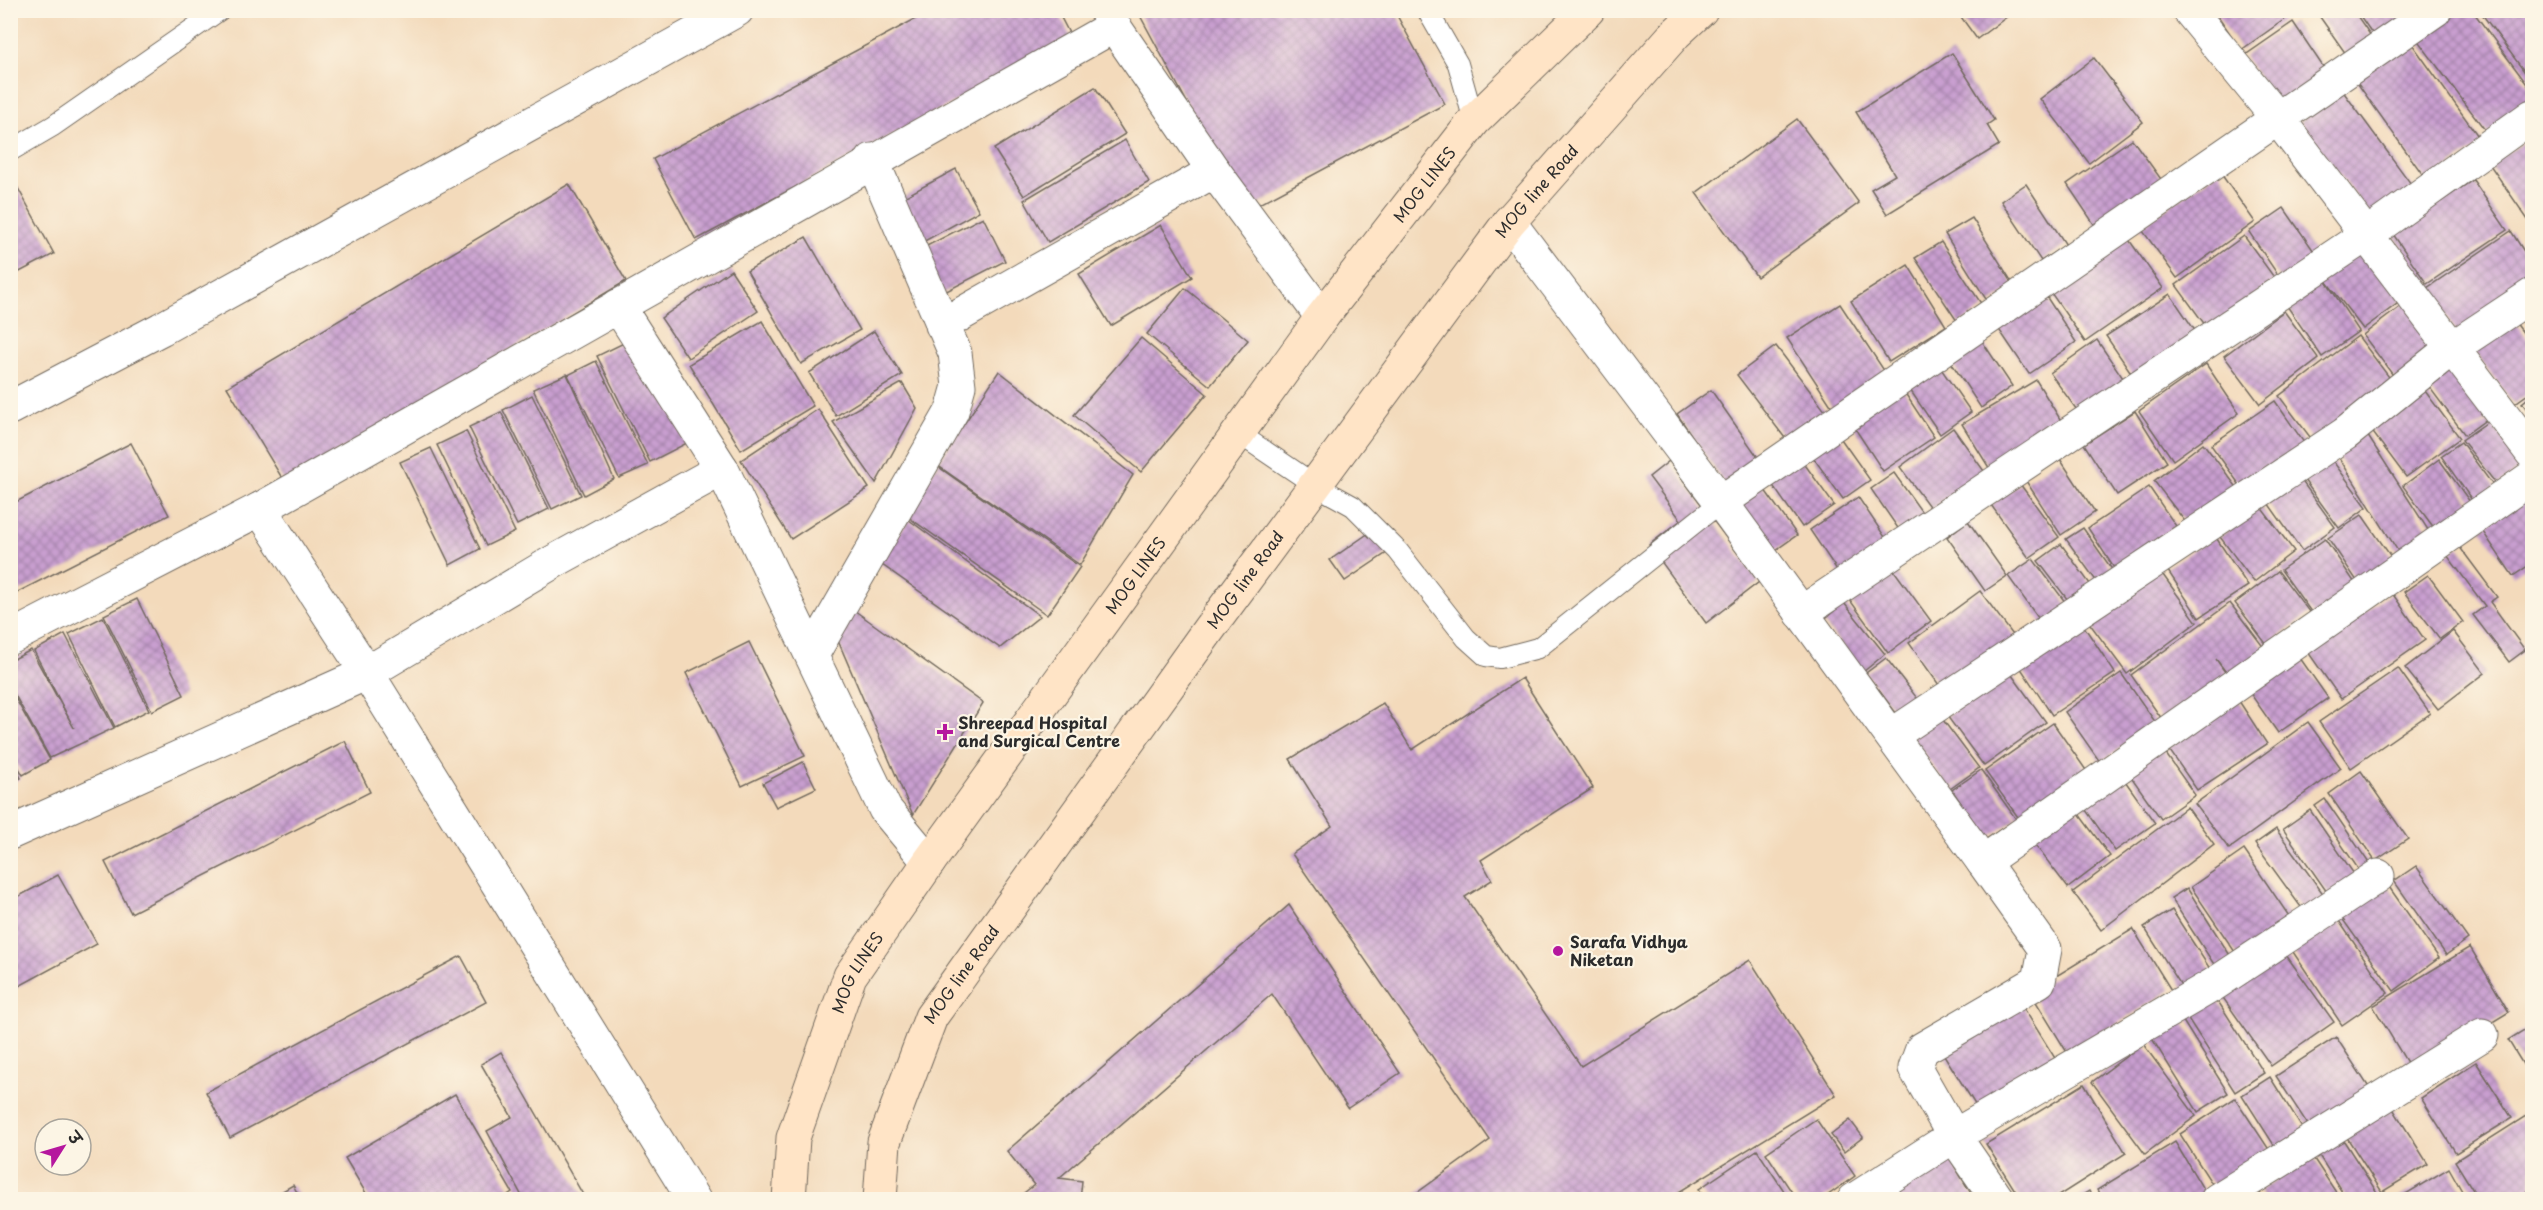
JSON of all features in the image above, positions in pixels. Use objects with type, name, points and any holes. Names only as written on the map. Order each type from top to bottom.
[{"type":"main road","name":"MOG LINES","points":[[789,1200],[793,1138],[850,976],[929,862],[1322,316],[1474,121],[1588,10]]},
{"type":"main road","name":"MOG line Road","points":[[880,1200],[884,1142],[931,1017],[1315,485],[1509,222],[1675,34],[1701,10]]},
{"type":"street","points":[[10,408],[171,323],[737,10]]},
{"type":"street","points":[[2189,10],[2279,120],[2532,453]]},
{"type":"street","points":[[1721,502],[2279,120],[2435,10]]},
{"type":"street","points":[[10,638],[260,509],[872,160],[1110,18],[1214,171],[1322,316]]},
{"type":"street","points":[[1801,613],[2366,235],[2532,116]]},
{"type":"street","points":[[812,655],[952,411],[959,386],[956,353],[872,160]]},
{"type":"street","points":[[942,325],[1214,171]]},
{"type":"street","points":[[1509,222],[1721,502],[2045,949],[2039,981],[1922,1049],[1915,1068],[1954,1136],[1998,1200]]},
{"type":"street","points":[[1892,735],[2346,434],[2452,348],[2532,295]]},
{"type":"street","points":[[618,306],[722,469],[885,809],[929,862]]},
{"type":"street","points":[[10,833],[367,673],[553,562],[722,469]]},
{"type":"street","points":[[1983,862],[2532,477]]},
{"type":"street","points":[[260,509],[367,673],[694,1200]]},
{"type":"street","points":[[1854,1200],[1954,1136],[2213,985],[2378,876]]},
{"type":"street","points":[[2217,1200],[2482,1035]]},
{"type":"lane","points":[[10,151],[53,126],[220,10]]},
{"type":"lane","points":[[1427,10],[1458,64],[1474,121]]},
{"type":"lane","points":[[1238,433],[1315,485],[1353,506],[1398,551],[1466,638],[1486,656],[1500,658],[1538,648],[1721,502]]},
{"type":"building","points":[[932,10],[1057,10],[1072,39],[696,240],[653,159]]},
{"type":"building","points":[[1137,10],[1394,10],[1445,104],[1246,211]]},
{"type":"building","points":[[1956,10],[2016,10],[1977,39]]},
{"type":"building","points":[[2214,10],[2298,10],[2241,50]]},
{"type":"building","points":[[2315,10],[2353,10],[2378,46],[2353,64]]},
{"type":"building","points":[[2356,10],[2402,10],[2407,17],[2376,39]]},
{"type":"building","points":[[2444,10],[2472,10],[2532,91],[2532,101],[2488,134],[2413,34]]},
{"type":"building","points":[[2479,10],[2532,10],[2532,82]]},
{"type":"building","points":[[2293,22],[2328,74],[2280,107],[2244,56]]},
{"type":"building","points":[[2410,41],[2483,143],[2428,182],[2355,80]]},
{"type":"building","points":[[1952,53],[1994,120],[1987,125],[1999,145],[1887,214],[1871,189],[1895,175],[1856,112]]},
{"type":"building","points":[[2094,58],[2143,122],[2089,163],[2040,99]]},
{"type":"building","points":[[1095,87],[1125,134],[1024,196],[994,149]]},
{"type":"building","points":[[2342,90],[2414,188],[2373,219],[2300,121]]},
{"type":"building","points":[[1797,119],[1859,203],[1757,277],[1696,193]]},
{"type":"building","points":[[2532,136],[2532,217],[2528,220],[2490,165]]},
{"type":"building","points":[[2132,139],[2166,186],[2100,233],[2067,184]]},
{"type":"building","points":[[1125,140],[1149,182],[1048,242],[1024,200]]},
{"type":"building","points":[[956,169],[979,211],[912,248],[889,205]]},
{"type":"building","points":[[2219,171],[2255,222],[2177,278],[2140,227]]},
{"type":"building","points":[[13,179],[54,254],[10,277],[10,181]]},
{"type":"building","points":[[2473,180],[2507,230],[2427,284],[2393,234]]},
{"type":"building","points":[[569,184],[626,281],[285,483],[227,387]]},
{"type":"building","points":[[2026,184],[2066,245],[2041,261],[2001,201]]},
{"type":"building","points":[[2284,208],[2318,257],[2282,281],[2249,232]]},
{"type":"building","points":[[983,217],[1005,261],[935,297],[913,253]]},
{"type":"building","points":[[1972,218],[2015,287],[1989,304],[1945,234]]},
{"type":"building","points":[[1161,225],[1192,277],[1111,326],[1079,274]]},
{"type":"building","points":[[2511,231],[2532,264],[2532,286],[2459,335],[2427,288]]},
{"type":"building","points":[[2244,236],[2276,280],[2208,329],[2176,285]]},
{"type":"building","points":[[806,237],[860,330],[801,364],[747,271]]},
{"type":"building","points":[[2127,237],[2163,288],[2085,342],[2049,290]]},
{"type":"building","points":[[1941,242],[1984,308],[1959,324],[1915,258]]},
{"type":"building","points":[[2366,245],[2405,298],[2363,329],[2323,277]]},
{"type":"building","points":[[1908,265],[1946,326],[1889,362],[1851,301]]},
{"type":"building","points":[[731,270],[758,311],[688,358],[661,318]]},
{"type":"building","points":[[2325,280],[2359,331],[2322,357],[2287,306]]},
{"type":"building","points":[[1185,288],[1248,340],[1210,386],[1147,334]]},
{"type":"building","points":[[2044,293],[2076,342],[2029,374],[1996,325]]},
{"type":"building","points":[[2170,294],[2200,338],[2136,380],[2106,336]]},
{"type":"building","points":[[2408,301],[2444,348],[2398,382],[2363,335]]},
{"type":"building","points":[[1840,304],[1887,375],[1834,410],[1787,338]]},
{"type":"building","points":[[2284,311],[2319,359],[2260,404],[2224,356]]},
{"type":"building","points":[[2513,319],[2532,345],[2532,391],[2514,404],[2472,348]]},
{"type":"building","points":[[762,321],[813,406],[741,450],[689,364]]},
{"type":"building","points":[[874,331],[902,375],[836,416],[809,373]]},
{"type":"building","points":[[1976,332],[2012,386],[1981,408],[1945,353]]},
{"type":"building","points":[[2358,336],[2395,385],[2316,445],[2279,396]]},
{"type":"building","points":[[636,337],[689,442],[650,462],[597,356]]},
{"type":"building","points":[[1141,338],[1207,394],[1141,472],[1074,415]]},
{"type":"building","points":[[2097,340],[2125,381],[2079,413],[2050,373]]},
{"type":"building","points":[[1776,346],[1826,412],[1788,442],[1737,375]]},
{"type":"building","points":[[1935,360],[1971,412],[1940,434],[1904,381]]},
{"type":"building","points":[[596,361],[648,465],[619,478],[568,375]]},
{"type":"building","points":[[2206,364],[2239,413],[2173,460],[2139,411]]},
{"type":"building","points":[[2454,365],[2491,416],[2465,435],[2427,384]]},
{"type":"building","points":[[999,371],[1133,475],[1080,565],[937,465]]},
{"type":"building","points":[[567,374],[614,479],[584,495],[533,389]]},
{"type":"building","points":[[2036,380],[2065,427],[1991,471],[1962,424]]},
{"type":"building","points":[[902,383],[917,408],[876,483],[833,422]]},
{"type":"building","points":[[1901,387],[1934,437],[1883,471],[1850,421]]},
{"type":"building","points":[[2422,387],[2460,438],[2406,477],[2368,426]]},
{"type":"building","points":[[1711,390],[1762,463],[1727,487],[1677,414]]},
{"type":"building","points":[[532,395],[581,495],[552,509],[503,410]]},
{"type":"building","points":[[2532,395],[2532,416],[2522,403]]},
{"type":"building","points":[[2275,401],[2307,447],[2244,491],[2211,445]]},
{"type":"building","points":[[818,409],[869,488],[791,539],[741,460]]},
{"type":"building","points":[[2135,411],[2167,462],[2117,495],[2084,444]]},
{"type":"building","points":[[501,412],[549,509],[517,525],[469,427]]},
{"type":"building","points":[[2489,421],[2523,466],[2497,485],[2462,440]]},
{"type":"building","points":[[1953,428],[1984,471],[1931,509],[1900,467]]},
{"type":"building","points":[[1834,429],[1870,480],[1843,499],[1807,449]]},
{"type":"building","points":[[466,431],[515,532],[486,546],[437,445]]},
{"type":"building","points":[[2366,433],[2432,536],[2401,556],[2336,453]]},
{"type":"building","points":[[2461,442],[2495,488],[2474,503],[2441,456]]},
{"type":"building","points":[[131,443],[169,515],[10,596],[10,505]]},
{"type":"building","points":[[2203,443],[2239,490],[2190,528],[2154,481]]},
{"type":"building","points":[[431,448],[480,549],[450,565],[400,462]]},
{"type":"building","points":[[1798,455],[1834,505],[1802,527],[1767,477]]},
{"type":"building","points":[[2060,459],[2095,512],[2061,535],[2026,481]]},
{"type":"building","points":[[2439,459],[2473,506],[2437,532],[2403,486]]},
{"type":"building","points":[[2332,460],[2367,507],[2339,528],[2304,480]]},
{"type":"building","points":[[1669,461],[1759,582],[1706,623],[1649,545],[1681,520],[1649,477]]},
{"type":"building","points":[[937,466],[1080,567],[1047,615],[904,514]]},
{"type":"building","points":[[1894,473],[1926,518],[1902,534],[1871,489]]},
{"type":"building","points":[[2301,480],[2335,527],[2302,551],[2268,503]]},
{"type":"building","points":[[2020,484],[2059,537],[2029,558],[1991,505]]},
{"type":"building","points":[[1762,486],[1797,535],[1773,552],[1737,504]]},
{"type":"building","points":[[2149,487],[2176,526],[2114,568],[2088,528]]},
{"type":"building","points":[[2532,494],[2532,563],[2513,576],[2481,529]]},
{"type":"building","points":[[1858,497],[1891,546],[1843,579],[1810,530]]},
{"type":"building","points":[[2260,506],[2294,551],[2254,582],[2220,537]]},
{"type":"building","points":[[2362,515],[2394,561],[2359,584],[2328,538]]},
{"type":"building","points":[[909,520],[1040,616],[1000,648],[878,562]]},
{"type":"building","points":[[1968,521],[2007,576],[1985,591],[1947,537]]},
{"type":"building","points":[[1382,524],[1397,546],[1345,581],[1330,560]]},
{"type":"building","points":[[2083,528],[2118,578],[2102,589],[2066,539]]},
{"type":"building","points":[[2215,536],[2248,586],[2199,618],[2166,568]]},
{"type":"building","points":[[2325,539],[2357,586],[2314,616],[2281,570]]},
{"type":"building","points":[[2061,544],[2093,588],[2071,604],[2038,561]]},
{"type":"building","points":[[2459,546],[2497,597],[2490,602],[2525,650],[2509,662],[2473,615],[2485,606],[2447,555]]},
{"type":"building","points":[[2033,559],[2072,611],[2046,629],[2008,576]]},
{"type":"building","points":[[1890,565],[1931,621],[1888,653],[1847,596]]},
{"type":"building","points":[[2158,568],[2197,622],[2127,674],[2087,620]]},
{"type":"building","points":[[2278,571],[2310,613],[2267,645],[2235,603]]},
{"type":"building","points":[[2428,575],[2463,622],[2440,639],[2404,592]]},
{"type":"building","points":[[1980,591],[2016,639],[1944,692],[1909,643]]},
{"type":"building","points":[[2392,593],[2425,640],[2341,699],[2308,652]]},
{"type":"building","points":[[137,599],[184,695],[152,711],[104,615]]},
{"type":"building","points":[[1844,603],[1885,654],[1863,672],[1822,621]]},
{"type":"building","points":[[2230,603],[2268,653],[2232,680],[2216,659],[2232,682],[2164,722],[2131,675]]},
{"type":"building","points":[[851,608],[983,703],[913,815],[836,636]]},
{"type":"building","points":[[103,617],[149,710],[115,727],[69,634]]},
{"type":"building","points":[[2083,625],[2115,673],[2052,715],[2020,667]]},
{"type":"building","points":[[2453,631],[2485,673],[2438,709],[2405,668]]},
{"type":"building","points":[[65,634],[114,728],[50,758],[10,686],[10,661],[31,650],[74,728],[34,651]]},
{"type":"building","points":[[749,642],[805,756],[742,786],[686,673]]},
{"type":"building","points":[[1886,658],[1920,702],[1899,717],[1866,673]]},
{"type":"building","points":[[2300,658],[2328,698],[2278,733],[2250,693]]},
{"type":"building","points":[[2398,668],[2430,713],[2351,768],[2319,722]]},
{"type":"building","points":[[2009,671],[2046,722],[1984,766],[1947,716]]},
{"type":"building","points":[[2121,673],[2156,723],[2100,762],[2065,712]]},
{"type":"building","points":[[1522,678],[1593,788],[1481,860],[1492,880],[1465,897],[1581,1066],[1750,960],[1836,1095],[1666,1200],[1407,1200],[1490,1140],[1292,854],[1332,826],[1290,759],[1383,703],[1412,750]]},
{"type":"building","points":[[10,689],[50,760],[23,775],[10,754]]},
{"type":"building","points":[[2239,701],[2267,744],[2197,790],[2168,748]]},
{"type":"building","points":[[1940,716],[1979,768],[1950,789],[1912,737]]},
{"type":"building","points":[[2308,722],[2341,768],[2229,849],[2195,804]]},
{"type":"building","points":[[2053,723],[2088,773],[2020,820],[1985,771]]},
{"type":"building","points":[[345,741],[370,792],[131,913],[105,862]]},
{"type":"building","points":[[2161,747],[2195,795],[2161,819],[2127,771]]},
{"type":"building","points":[[10,759],[21,778],[10,784]]},
{"type":"building","points":[[803,762],[816,788],[776,807],[763,783]]},
{"type":"building","points":[[1981,770],[2016,819],[1986,839],[1952,790]]},
{"type":"building","points":[[2361,771],[2408,839],[2375,861],[2329,794]]},
{"type":"building","points":[[2123,778],[2155,823],[2115,851],[2083,806]]},
{"type":"building","points":[[2325,799],[2371,866],[2361,873],[2315,806]]},
{"type":"building","points":[[2073,806],[2110,856],[2068,888],[2030,838]]},
{"type":"building","points":[[2187,807],[2214,844],[2101,930],[2073,892]]},
{"type":"building","points":[[2310,810],[2356,877],[2329,895],[2283,829]]},
{"type":"building","points":[[2276,829],[2327,899],[2306,914],[2255,844]]},
{"type":"building","points":[[2244,850],[2293,922],[2239,958],[2191,887]]},
{"type":"building","points":[[2416,866],[2468,939],[2446,955],[2394,881]]},
{"type":"building","points":[[58,875],[97,944],[10,991],[10,901]]},
{"type":"building","points":[[2387,884],[2439,958],[2394,991],[2341,917]]},
{"type":"building","points":[[2187,888],[2233,960],[2217,969],[2171,898]]},
{"type":"building","points":[[1289,905],[1400,1073],[1348,1108],[1272,994],[1059,1178],[1082,1181],[1080,1200],[1015,1200],[1034,1185],[1007,1151]]},
{"type":"building","points":[[2172,910],[2212,972],[2184,990],[2144,927]]},
{"type":"building","points":[[2335,915],[2388,993],[2342,1025],[2289,946]]},
{"type":"building","points":[[2133,929],[2171,990],[2068,1054],[2030,992]]},
{"type":"building","points":[[2470,947],[2509,1012],[2412,1071],[2373,1006]]},
{"type":"building","points":[[2281,948],[2334,1022],[2271,1066],[2219,992]]},
{"type":"building","points":[[461,956],[486,1002],[230,1138],[206,1092]]},
{"type":"building","points":[[2216,998],[2264,1073],[2235,1092],[2187,1017]]},
{"type":"building","points":[[2018,999],[2058,1063],[1979,1111],[1939,1047]]},
{"type":"building","points":[[2181,1018],[2228,1093],[2198,1112],[2151,1037]]},
{"type":"building","points":[[2532,1025],[2532,1079],[2508,1040]]},
{"type":"building","points":[[2336,1037],[2372,1092],[2312,1131],[2276,1076]]},
{"type":"building","points":[[2143,1044],[2196,1116],[2145,1154],[2092,1082]]},
{"type":"building","points":[[501,1052],[586,1200],[524,1200],[487,1131],[512,1117],[481,1064]]},
{"type":"building","points":[[2476,1062],[2512,1118],[2456,1153],[2421,1098]]},
{"type":"building","points":[[2270,1077],[2307,1136],[2279,1153],[2242,1095]]},
{"type":"building","points":[[2084,1084],[2126,1153],[2052,1200],[2021,1200],[1986,1144]]},
{"type":"building","points":[[455,1094],[512,1192],[500,1200],[370,1200],[345,1158]]},
{"type":"building","points":[[2235,1098],[2272,1154],[2216,1190],[2180,1134]]},
{"type":"building","points":[[2392,1107],[2428,1164],[2382,1192],[2346,1136]]},
{"type":"building","points":[[2532,1112],[2532,1188],[2514,1200],[2479,1200],[2455,1161]]},
{"type":"building","points":[[1816,1119],[1855,1176],[1821,1200],[1797,1200],[1766,1153]]},
{"type":"building","points":[[1850,1120],[1863,1137],[1844,1152],[1831,1135]]},
{"type":"building","points":[[2342,1138],[2380,1197],[2376,1200],[2347,1200],[2318,1154]]},
{"type":"building","points":[[2175,1142],[2208,1197],[2204,1200],[2103,1200],[2097,1190]]},
{"type":"building","points":[[1757,1150],[1790,1200],[1707,1200],[1699,1189]]},
{"type":"building","points":[[2312,1156],[2341,1200],[2264,1200],[2259,1191]]},
{"type":"building","points":[[1949,1157],[1975,1200],[1881,1200]]},
{"type":"building","points":[[2449,1168],[2467,1200],[2400,1200],[2399,1198]]},
{"type":"building","points":[[293,1185],[301,1200],[267,1200]]},
{"type":"building","points":[[2089,1191],[2094,1200],[2074,1200]]},
{"type":"place","name":"Shreepad Hospital and Surgical Centre","points":[[945,732]]},
{"type":"place","name":"Sarafa Vidhya Niketan","points":[[1558,951]]}]
